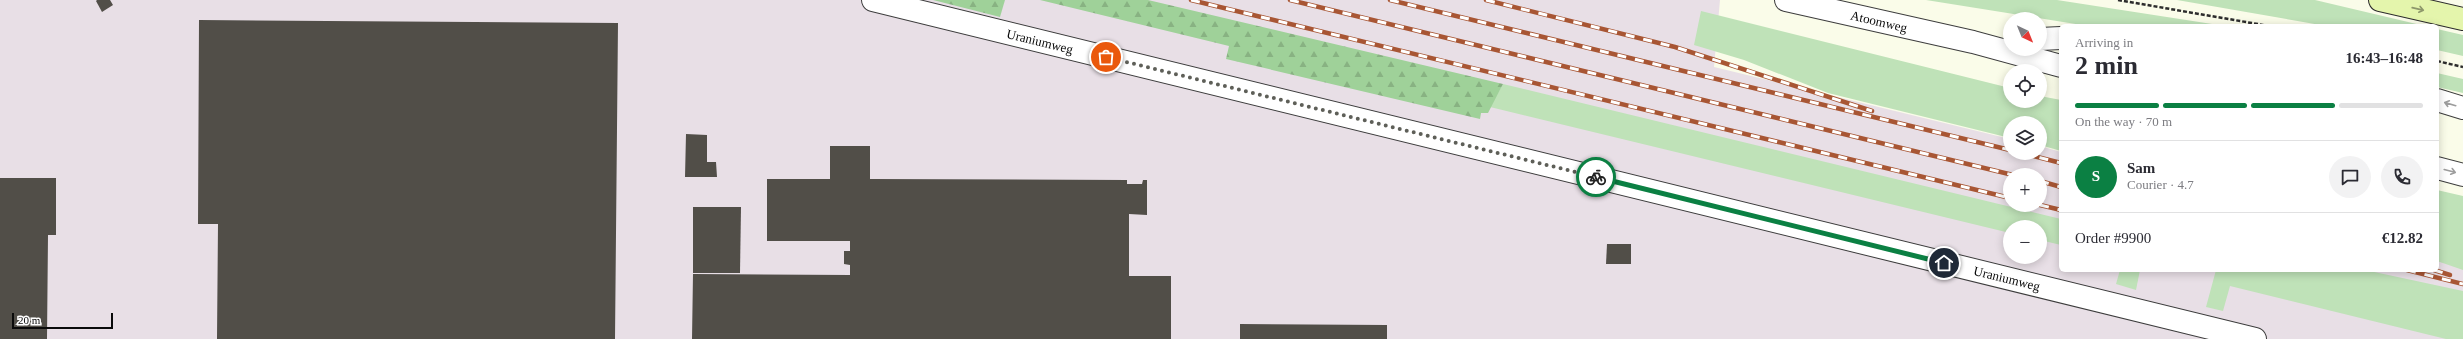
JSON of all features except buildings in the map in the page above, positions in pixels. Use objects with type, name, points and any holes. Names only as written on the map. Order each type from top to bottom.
[{"type":"main road","points":[[2380,0],[2463,19]]},
{"type":"street","name":"Uraniumweg","points":[[873,0],[2255,339]]},
{"type":"street","name":"Atoomweg","points":[[1786,0],[1973,42],[2059,65]]},
{"type":"street","points":[[2047,39],[2059,38]]},
{"type":"street","name":"Atoomweg","points":[[1973,42],[2003,41]]},
{"type":"street","points":[[2439,101],[2463,108]]},
{"type":"street","points":[[2439,169],[2463,175]]},
{"type":"path","points":[[2118,0],[2257,24]]},
{"type":"path","points":[[2439,61],[2463,67]]},
{"type":"shaded area","points":[[0,0],[1720,0],[1714,67],[2003,137],[2003,160],[2047,160],[2047,148],[2059,151],[2059,272],[2439,272],[2439,244],[2463,250],[2463,339],[0,339]]},
{"type":"green space","points":[[933,0],[1005,0],[1000,17]]},
{"type":"green space","points":[[1040,0],[1148,0],[1503,84],[1488,113],[1481,113],[1480,119],[1226,59],[1229,46]]},
{"type":"green space","points":[[1926,0],[2057,0],[2212,24],[2076,24],[2047,19],[2047,12],[2003,12]]},
{"type":"green space","points":[[2177,0],[2315,0],[2417,24],[2315,24]]},
{"type":"green space","points":[[1701,11],[2003,86],[2003,108],[2047,108],[2047,97],[2059,100],[2059,150],[2047,147],[2047,116],[2003,116],[2003,136],[1828,93],[1744,60],[1694,45]]},
{"type":"green space","points":[[2439,29],[2463,35],[2463,56],[2439,50]]},
{"type":"green space","points":[[2439,73],[2463,79],[2463,93],[2439,87]]},
{"type":"green space","points":[[1503,84],[2003,205],[2003,212],[2032,212],[2059,219],[2059,245],[2047,242],[2047,220],[2003,220],[2003,231],[1490,107]]},
{"type":"green space","points":[[2439,190],[2463,196],[2463,270],[2439,262]]},
{"type":"green space","points":[[2119,272],[2140,272],[2136,290],[2116,284]]},
{"type":"green space","points":[[2215,272],[2374,272],[2463,291],[2463,339],[2446,339],[2230,286],[2223,311],[2206,307]]},
{"type":"railway","points":[[1191,0],[2003,196]]},
{"type":"railway","points":[[1290,0],[2003,173]]},
{"type":"railway","points":[[1390,0],[2003,148]]},
{"type":"railway","points":[[1486,0],[1675,47],[1872,111]]},
{"type":"railway","points":[[2047,159],[2059,162]]},
{"type":"railway","points":[[2047,183],[2059,186]]},
{"type":"railway","points":[[2047,207],[2059,210]]},
{"type":"railway","points":[[2415,272],[2463,284]]},
{"type":"railway","points":[[2439,272],[2450,275]]},
{"type":"way so far","points":[[1106,57],[1596,177]]},
{"type":"route","points":[[1596,177],[1944,263]]}]
